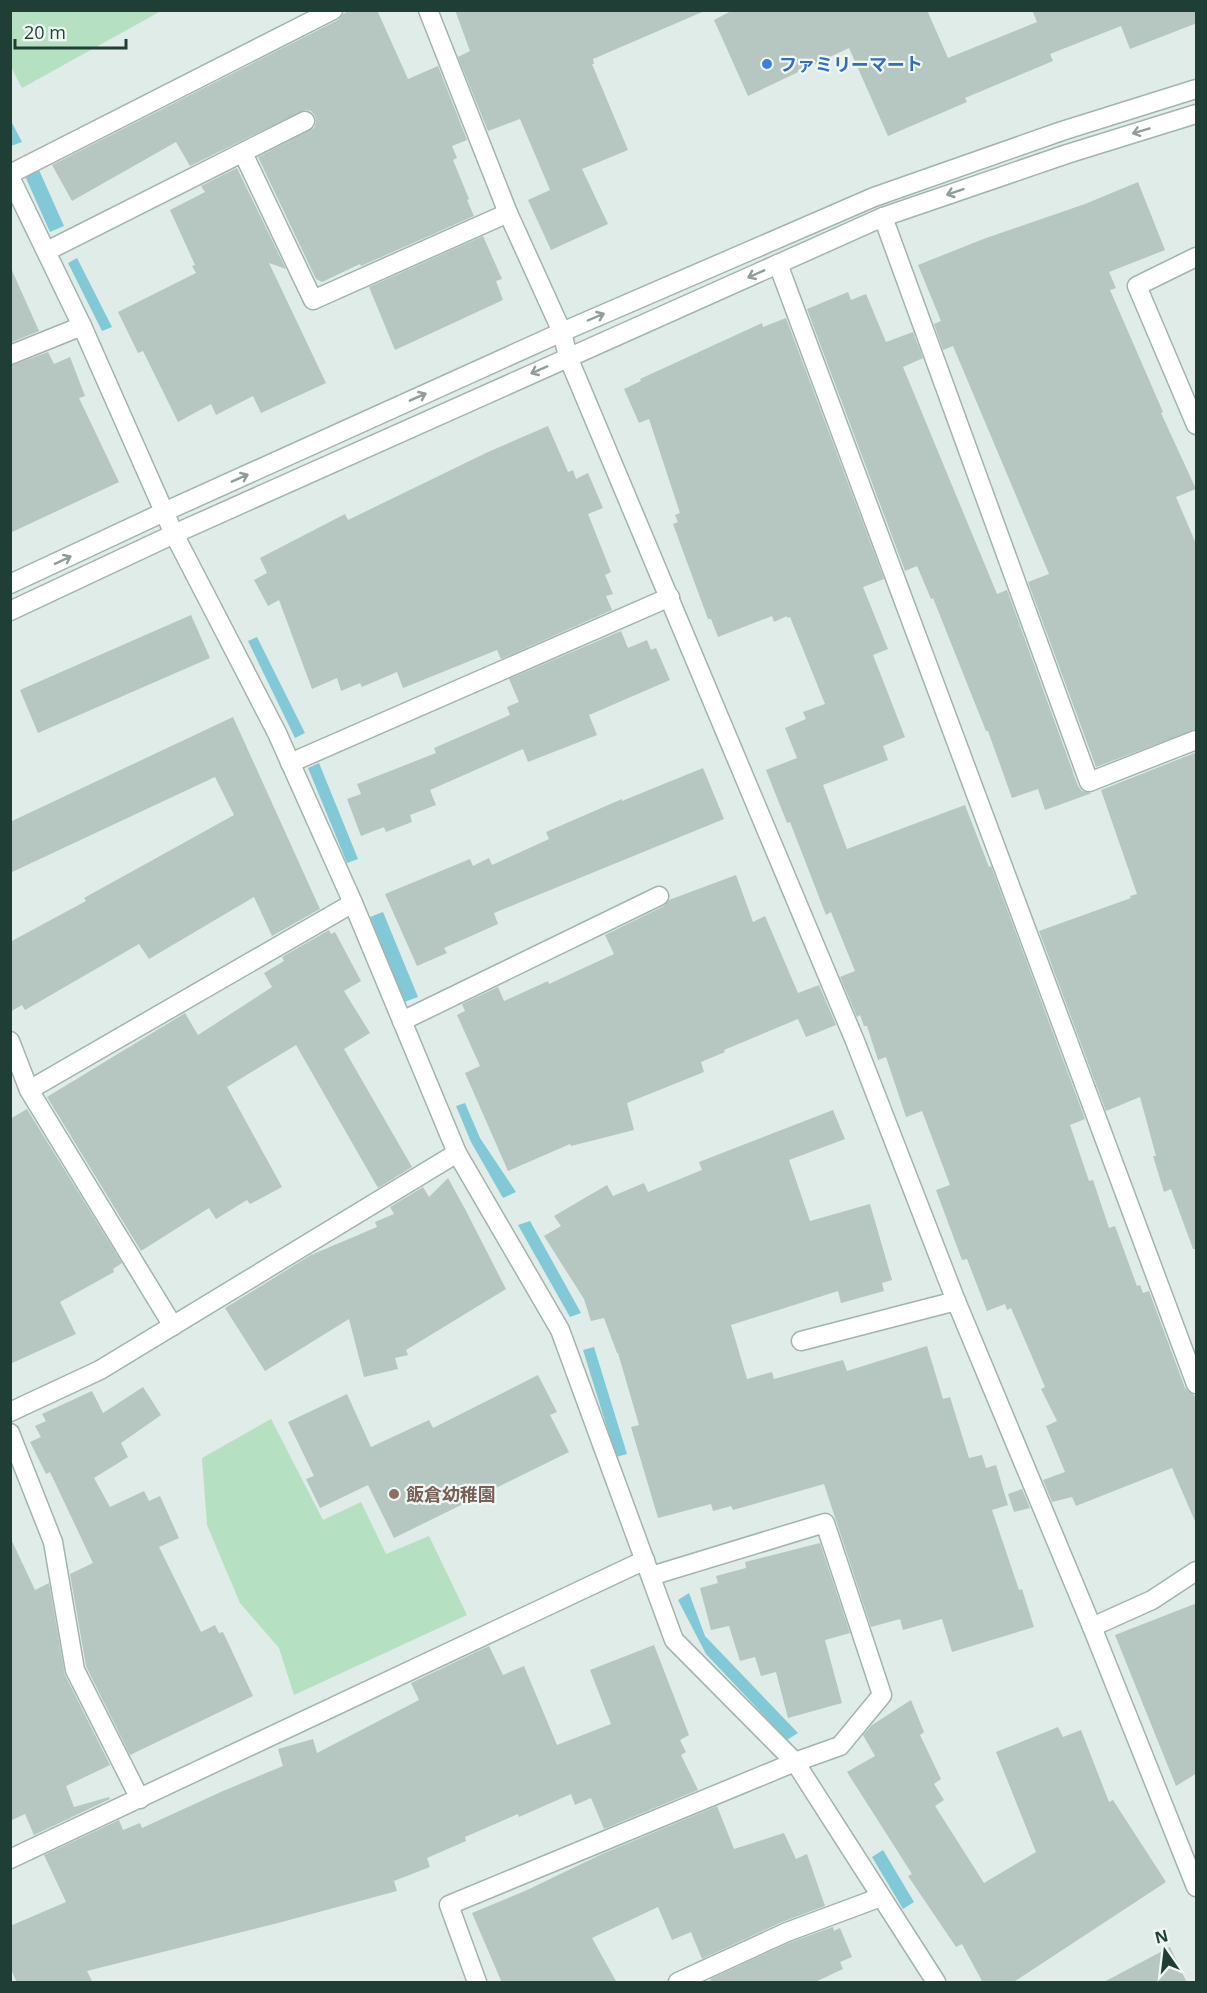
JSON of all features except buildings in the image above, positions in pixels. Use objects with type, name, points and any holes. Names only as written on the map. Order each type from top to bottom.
[{"type":"street","points":[[333,10],[10,175],[82,326],[174,534],[277,733],[353,903],[457,1153],[560,1330],[674,1640],[795,1762],[936,1983]]},
{"type":"street","points":[[428,10],[508,213],[562,332],[568,357],[855,1041],[956,1301],[1197,1887]]},
{"type":"street","points":[[10,584],[562,332],[874,197],[1062,131],[1197,89]]},
{"type":"street","points":[[10,611],[174,534],[883,217],[1067,154],[1197,114]]},
{"type":"street","points":[[47,251],[305,121]]},
{"type":"street","points":[[243,153],[313,300],[508,213]]},
{"type":"street","points":[[883,217],[1089,782],[1197,740]]},
{"type":"street","points":[[1197,256],[1137,286],[1197,425]]},
{"type":"street","points":[[778,264],[1197,1384]]},
{"type":"street","points":[[10,355],[82,326]]},
{"type":"street","points":[[290,763],[670,597]]},
{"type":"street","points":[[402,1021],[659,896]]},
{"type":"street","points":[[29,1090],[353,903]]},
{"type":"street","points":[[10,1041],[29,1090],[173,1326]]},
{"type":"street","points":[[10,1412],[100,1370],[457,1153]]},
{"type":"street","points":[[801,1341],[956,1301]]},
{"type":"street","points":[[10,1434],[53,1542],[75,1670],[140,1799]]},
{"type":"street","points":[[10,1859],[648,1568],[825,1523],[882,1695],[840,1746],[795,1762],[449,1905],[477,1983]]},
{"type":"street","points":[[1092,1627],[1152,1600],[1197,1571]]},
{"type":"street","points":[[678,1983],[787,1932],[881,1897]]},
{"type":"green space","points":[[10,11],[161,11],[22,88],[11,67]]},
{"type":"green space","points":[[271,1419],[323,1520],[361,1502],[386,1554],[429,1536],[467,1615],[294,1695],[279,1648],[240,1603],[207,1525],[202,1458]]},
{"type":"water","points":[[11,121],[22,142],[10,146]]},
{"type":"water","points":[[39,170],[64,226],[50,232],[25,176]]},
{"type":"water","points":[[77,258],[112,327],[102,331],[68,263]]},
{"type":"water","points":[[257,637],[305,733],[295,738],[248,641]]},
{"type":"water","points":[[319,763],[358,859],[347,863],[308,768]]},
{"type":"water","points":[[383,912],[418,997],[404,1002],[370,917]]},
{"type":"water","points":[[465,1103],[480,1138],[516,1192],[503,1198],[471,1142],[456,1106]]},
{"type":"water","points":[[530,1221],[581,1313],[570,1317],[518,1225]]},
{"type":"water","points":[[594,1347],[627,1454],[616,1457],[583,1350]]},
{"type":"water","points":[[689,1593],[705,1636],[798,1733],[787,1740],[706,1654],[678,1600]]},
{"type":"water","points":[[883,1850],[914,1902],[903,1909],[872,1857]]},
{"type":"place","name":"ファミリーマート","points":[[767,64]]},
{"type":"place","name":"飯倉幼稚園","points":[[394,1494]]}]
